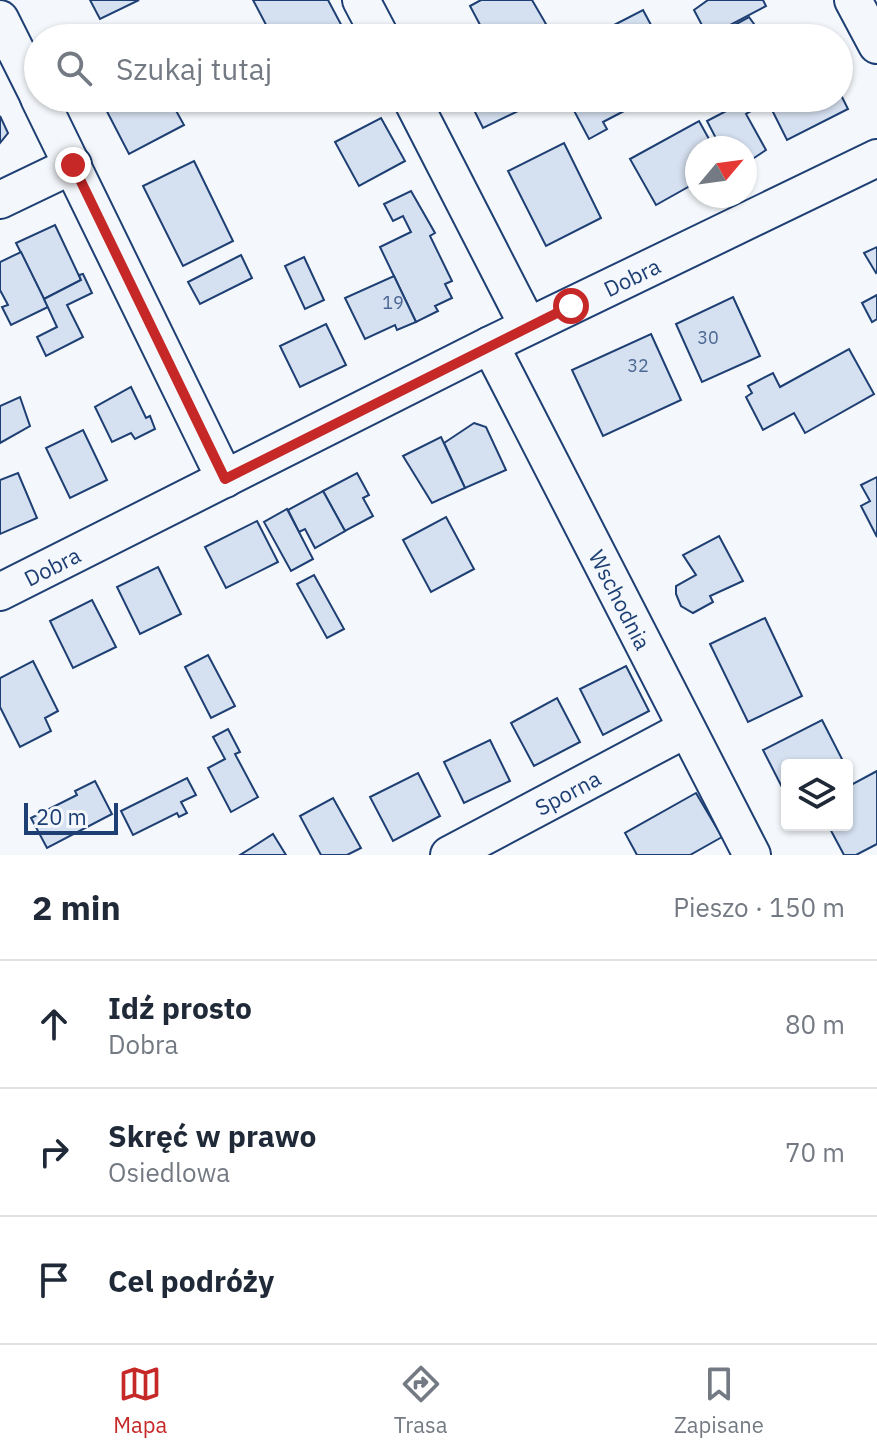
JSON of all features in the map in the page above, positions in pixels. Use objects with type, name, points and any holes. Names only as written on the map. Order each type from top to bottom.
[{"type":"street","points":[[361,0],[374,24]]},
{"type":"street","points":[[853,0],[877,45]]},
{"type":"street","points":[[0,19],[24,67]]},
{"type":"street","points":[[46,112],[225,479]]},
{"type":"street","points":[[418,112],[528,326]]},
{"type":"street","name":"Dobra","points":[[0,592],[528,326],[877,158]]},
{"type":"street","points":[[0,200],[73,165]]},
{"type":"street","name":"Wschodnia","points":[[490,345],[752,855]]},
{"type":"street","name":"Sporna","points":[[449,855],[686,729]]},
{"type":"building","points":[[90,0],[139,0],[100,19]]},
{"type":"building","points":[[253,0],[328,0],[341,24],[266,24]]},
{"type":"building","points":[[481,0],[532,0],[546,24],[480,24],[470,6]]},
{"type":"building","points":[[708,0],[763,0],[766,6],[732,24],[701,24],[694,10]]},
{"type":"building","points":[[643,10],[650,24],[616,24]]},
{"type":"building","points":[[749,17],[754,24],[736,24]]},
{"type":"building","points":[[107,112],[177,112],[184,125],[129,154]]},
{"type":"building","points":[[475,112],[516,112],[483,128]]},
{"type":"building","points":[[575,112],[622,112],[603,122],[607,129],[589,139]]},
{"type":"building","points":[[724,112],[750,112],[746,114],[766,150],[757,156],[757,136],[715,136],[707,121]]},
{"type":"building","points":[[773,112],[842,112],[787,140]]},
{"type":"building","points":[[0,116],[8,133],[0,143]]},
{"type":"building","points":[[381,118],[405,161],[359,186],[335,142]]},
{"type":"building","points":[[699,121],[707,136],[685,136],[685,189],[656,205],[630,159]]},
{"type":"building","points":[[564,143],[601,218],[546,246],[508,171]]},
{"type":"building","points":[[194,161],[233,241],[183,266],[143,186]]},
{"type":"building","points":[[411,191],[435,233],[430,236],[452,281],[445,284],[452,298],[435,306],[438,311],[416,322],[380,247],[411,232],[403,216],[393,221],[384,204]]},
{"type":"building","points":[[55,225],[81,280],[44,299],[16,243]]},
{"type":"building","points":[[877,247],[877,272],[876,273],[864,253]]},
{"type":"building","points":[[21,252],[48,307],[11,325],[2,307],[8,305],[0,290],[0,262]]},
{"type":"building","points":[[241,255],[252,278],[200,304],[188,282]]},
{"type":"building","points":[[304,257],[324,300],[305,309],[285,266]]},
{"type":"building","points":[[83,274],[92,293],[67,305],[83,337],[46,356],[37,337],[57,327],[44,299],[81,280],[79,275]]},
{"type":"building","points":[[394,276],[416,322],[397,330],[395,325],[365,339],[345,298]]},
{"type":"building","points":[[877,295],[877,319],[872,322],[862,303]]},
{"type":"building","points":[[733,297],[760,356],[702,382],[676,324]]},
{"type":"building","points":[[326,324],[346,365],[300,387],[280,346]]},
{"type":"building","points":[[651,334],[681,400],[603,436],[572,370]]},
{"type":"building","points":[[849,349],[874,394],[805,433],[794,413],[763,430],[746,397],[752,393],[748,386],[773,373],[780,387]]},
{"type":"building","points":[[131,387],[155,429],[135,439],[131,433],[112,442],[95,407]]},
{"type":"building","points":[[20,397],[30,426],[0,443],[0,406]]},
{"type":"building","points":[[474,423],[486,427],[506,470],[465,488],[444,443]]},
{"type":"building","points":[[83,430],[107,480],[70,498],[46,448]]},
{"type":"building","points":[[441,437],[465,488],[432,503],[403,456]]},
{"type":"building","points":[[18,473],[37,518],[0,534],[0,480]]},
{"type":"building","points":[[357,473],[369,495],[363,498],[373,516],[345,531],[323,491]]},
{"type":"building","points":[[877,477],[877,537],[861,506],[870,501],[861,485]]},
{"type":"building","points":[[323,491],[345,531],[315,548],[305,529],[299,532],[288,510]]},
{"type":"building","points":[[287,509],[313,559],[291,571],[264,522]]},
{"type":"building","points":[[446,517],[474,569],[431,592],[403,540]]},
{"type":"building","points":[[257,521],[278,562],[226,588],[205,547]]},
{"type":"building","points":[[719,536],[743,581],[710,596],[713,602],[693,613],[681,606],[676,594],[676,586],[696,575],[683,555]]},
{"type":"building","points":[[158,567],[181,614],[140,634],[117,587]]},
{"type":"building","points":[[314,575],[344,629],[327,638],[297,584]]},
{"type":"building","points":[[92,600],[116,647],[73,668],[50,621]]},
{"type":"building","points":[[765,618],[802,696],[748,722],[710,644]]},
{"type":"building","points":[[208,655],[235,706],[211,718],[185,667]]},
{"type":"building","points":[[33,661],[58,711],[45,718],[51,731],[20,747],[0,707],[0,678]]},
{"type":"building","points":[[626,666],[649,711],[603,735],[580,689]]},
{"type":"building","points":[[557,698],[580,742],[534,766],[511,723]]},
{"type":"building","points":[[822,720],[842,759],[781,759],[781,785],[763,750]]},
{"type":"building","points":[[228,729],[240,752],[235,754],[258,797],[231,812],[208,768],[225,759],[213,737]]},
{"type":"building","points":[[490,740],[510,781],[464,803],[444,762]]},
{"type":"building","points":[[877,771],[877,844],[856,855],[844,855],[831,831],[853,831],[853,784]]},
{"type":"building","points":[[418,773],[440,816],[393,841],[370,797]]},
{"type":"building","points":[[187,778],[196,795],[181,802],[187,813],[179,817],[177,813],[133,835],[121,811]]},
{"type":"building","points":[[95,781],[112,814],[47,848],[31,818],[77,795],[75,791]]},
{"type":"building","points":[[696,793],[722,837],[690,855],[637,855],[625,833]]},
{"type":"building","points":[[333,798],[361,848],[347,855],[321,855],[300,816]]},
{"type":"building","points":[[273,834],[286,855],[240,855]]},
{"type":"route","points":[[73,165],[225,479],[571,306]]}]
